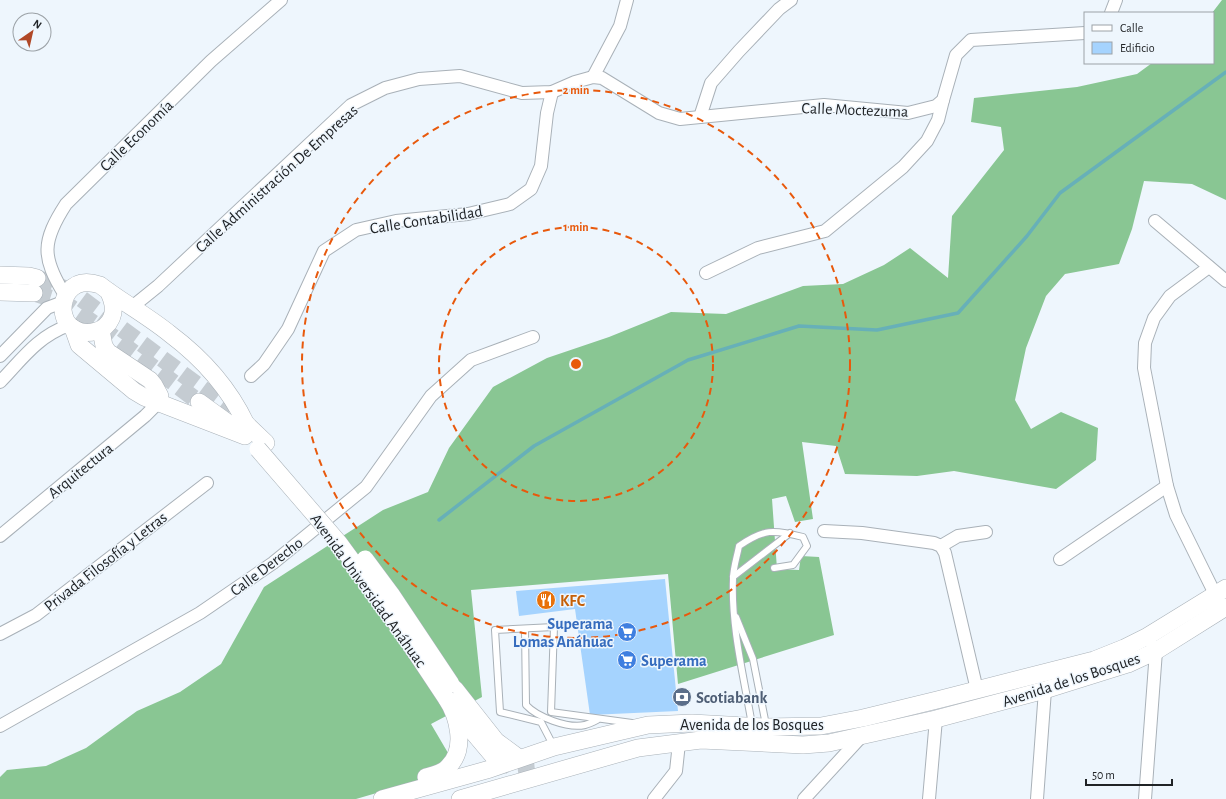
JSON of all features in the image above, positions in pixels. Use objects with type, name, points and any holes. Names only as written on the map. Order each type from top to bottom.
[{"type":"main road","points":[[0,275],[29,276],[35,285],[0,292]]},
{"type":"main road","points":[[90,282],[100,285],[170,334],[206,364],[237,405],[246,430],[158,403],[134,391],[88,354],[78,345],[71,327],[63,315],[64,299],[72,288],[80,283],[90,282]]},
{"type":"main road","points":[[108,291],[114,310],[106,325],[104,346],[108,352],[154,385],[160,396],[158,403]]},
{"type":"main road","points":[[71,327],[87,333],[106,325],[132,307]]},
{"type":"main road","name":"Avenida Universidad Anáhuac","points":[[199,402],[246,430]]},
{"type":"main road","name":"Avenida Universidad Anáhuac","points":[[231,410],[246,430],[309,490],[391,594],[451,699],[459,731],[456,754],[450,766],[444,771],[418,782],[409,792]]},
{"type":"main road","name":"Avenida de los Bosques","points":[[382,799],[490,769],[554,747],[648,724],[692,723],[759,726],[821,726],[863,718],[978,690],[1094,660],[1124,648],[1148,636],[1220,591]]},
{"type":"main road","name":"Avenida de los Bosques","points":[[468,798],[625,751],[702,740],[802,745],[829,743],[936,719],[1045,690],[1128,664],[1156,651],[1226,607]]},
{"type":"main road","points":[[451,699],[494,756]]},
{"type":"main road","name":"Avenida Universidad Anáhuac","points":[[451,699],[496,741],[519,758]]},
{"type":"main road","points":[[536,768],[640,736],[673,733],[702,740]]},
{"type":"street","name":"Calle Economía","points":[[64,299],[52,275],[47,257],[48,238],[54,222],[66,204],[211,61],[281,0]]},
{"type":"street","points":[[552,92],[575,82],[593,77],[620,26],[626,0]]},
{"type":"street","points":[[700,117],[711,83],[749,40],[779,9],[791,0]]},
{"type":"street","points":[[1111,12],[1116,0]]},
{"type":"street","points":[[706,273],[758,248],[825,231],[903,167],[927,141],[938,120],[956,55],[971,40],[1084,33]]},
{"type":"street","name":"Calle Administración De Empresas","points":[[132,307],[158,286],[352,105],[385,88],[419,79],[460,76],[522,93],[552,92]]},
{"type":"street","name":"Calle Moctezuma","points":[[593,77],[602,78],[659,113],[680,118],[824,105],[908,113],[936,106],[943,100]]},
{"type":"street","name":"Calle Contabilidad","points":[[251,376],[264,364],[288,329],[324,251],[356,230],[396,221],[468,214],[510,204],[531,189],[541,166],[547,113],[552,92]]},
{"type":"street","points":[[1155,221],[1226,281]]},
{"type":"street","points":[[1209,267],[1170,296],[1154,318],[1145,343],[1144,368],[1167,486],[1176,515],[1220,591]]},
{"type":"street","points":[[0,356],[47,308],[64,299]]},
{"type":"street","points":[[0,382],[40,340],[52,331],[71,327]]},
{"type":"street","name":"Calle Derecho","points":[[0,726],[200,614],[273,563],[366,486],[432,396],[471,360],[533,337]]},
{"type":"street","name":"Arquitectura","points":[[0,536],[145,416],[158,403]]},
{"type":"street","name":"Privada Filosofía y Letras","points":[[0,634],[36,615],[207,483]]},
{"type":"street","points":[[1060,559],[1167,486]]},
{"type":"street","points":[[824,531],[862,533],[934,543],[941,546],[945,553],[978,690]]},
{"type":"street","points":[[941,546],[958,536],[986,532]]},
{"type":"street","points":[[1145,799],[1156,651],[1148,636]]},
{"type":"street","points":[[1037,799],[1045,690]]},
{"type":"street","points":[[929,799],[936,719]]},
{"type":"street","points":[[804,799],[861,737]]},
{"type":"street","points":[[654,799],[676,771],[680,743]]},
{"type":"lane","points":[[759,726],[738,648],[733,608],[733,577],[739,546],[756,534],[764,532],[790,533],[803,537],[807,546],[793,565],[774,568]]},
{"type":"lane","points":[[733,577],[790,533]]},
{"type":"lane","points":[[733,608],[753,659],[759,726]]},
{"type":"lane","points":[[544,720],[551,712],[554,627],[495,630],[500,712],[554,722],[580,725],[598,720]]},
{"type":"lane","points":[[525,629],[526,705],[530,710],[544,720],[554,747]]},
{"type":"lane","points":[[551,712],[598,720],[648,724]]},
{"type":"green space","points":[[1222,0],[1226,0],[1226,200],[1192,184],[1144,181],[1132,229],[1119,264],[1065,274],[1046,296],[1026,348],[1015,400],[1031,429],[1061,412],[1098,428],[1096,460],[1056,489],[954,471],[917,476],[845,474],[836,446],[802,442],[813,519],[795,522],[786,496],[772,499],[777,569],[799,570],[801,556],[819,557],[834,635],[678,684],[668,574],[471,590],[482,697],[431,724],[451,758],[428,778],[356,799],[0,799],[0,777],[7,770],[46,766],[86,748],[137,711],[180,692],[221,664],[264,587],[383,510],[428,492],[449,448],[493,387],[547,358],[609,337],[671,312],[726,314],[803,286],[843,284],[884,265],[910,248],[948,278],[952,216],[1004,150],[1001,127],[971,122],[974,98],[1077,87],[1137,74],[1151,64],[1214,64],[1214,12],[1213,12]]},
{"type":"building","name":"Superama","points":[[665,579],[678,711],[590,715],[575,609],[519,616],[516,591]]},
{"type":"waterway","points":[[439,520],[534,446],[688,360],[799,326],[877,330],[958,313],[1027,236],[1060,193],[1226,72]]},
{"type":"tunnel","points":[[37,278],[71,291],[231,410]]},
{"type":"tunnel","points":[[34,293],[63,302],[113,337],[199,402]]},
{"type":"tunnel","points":[[496,758],[517,770],[536,768]]},
{"type":"place","name":"KFC","points":[[546,600]]},
{"type":"place","name":"Superama Lomas Anáhuac","points":[[627,632]]},
{"type":"place","name":"Superama","points":[[627,660]]},
{"type":"place","name":"Scotiabank","points":[[682,697]]}]
